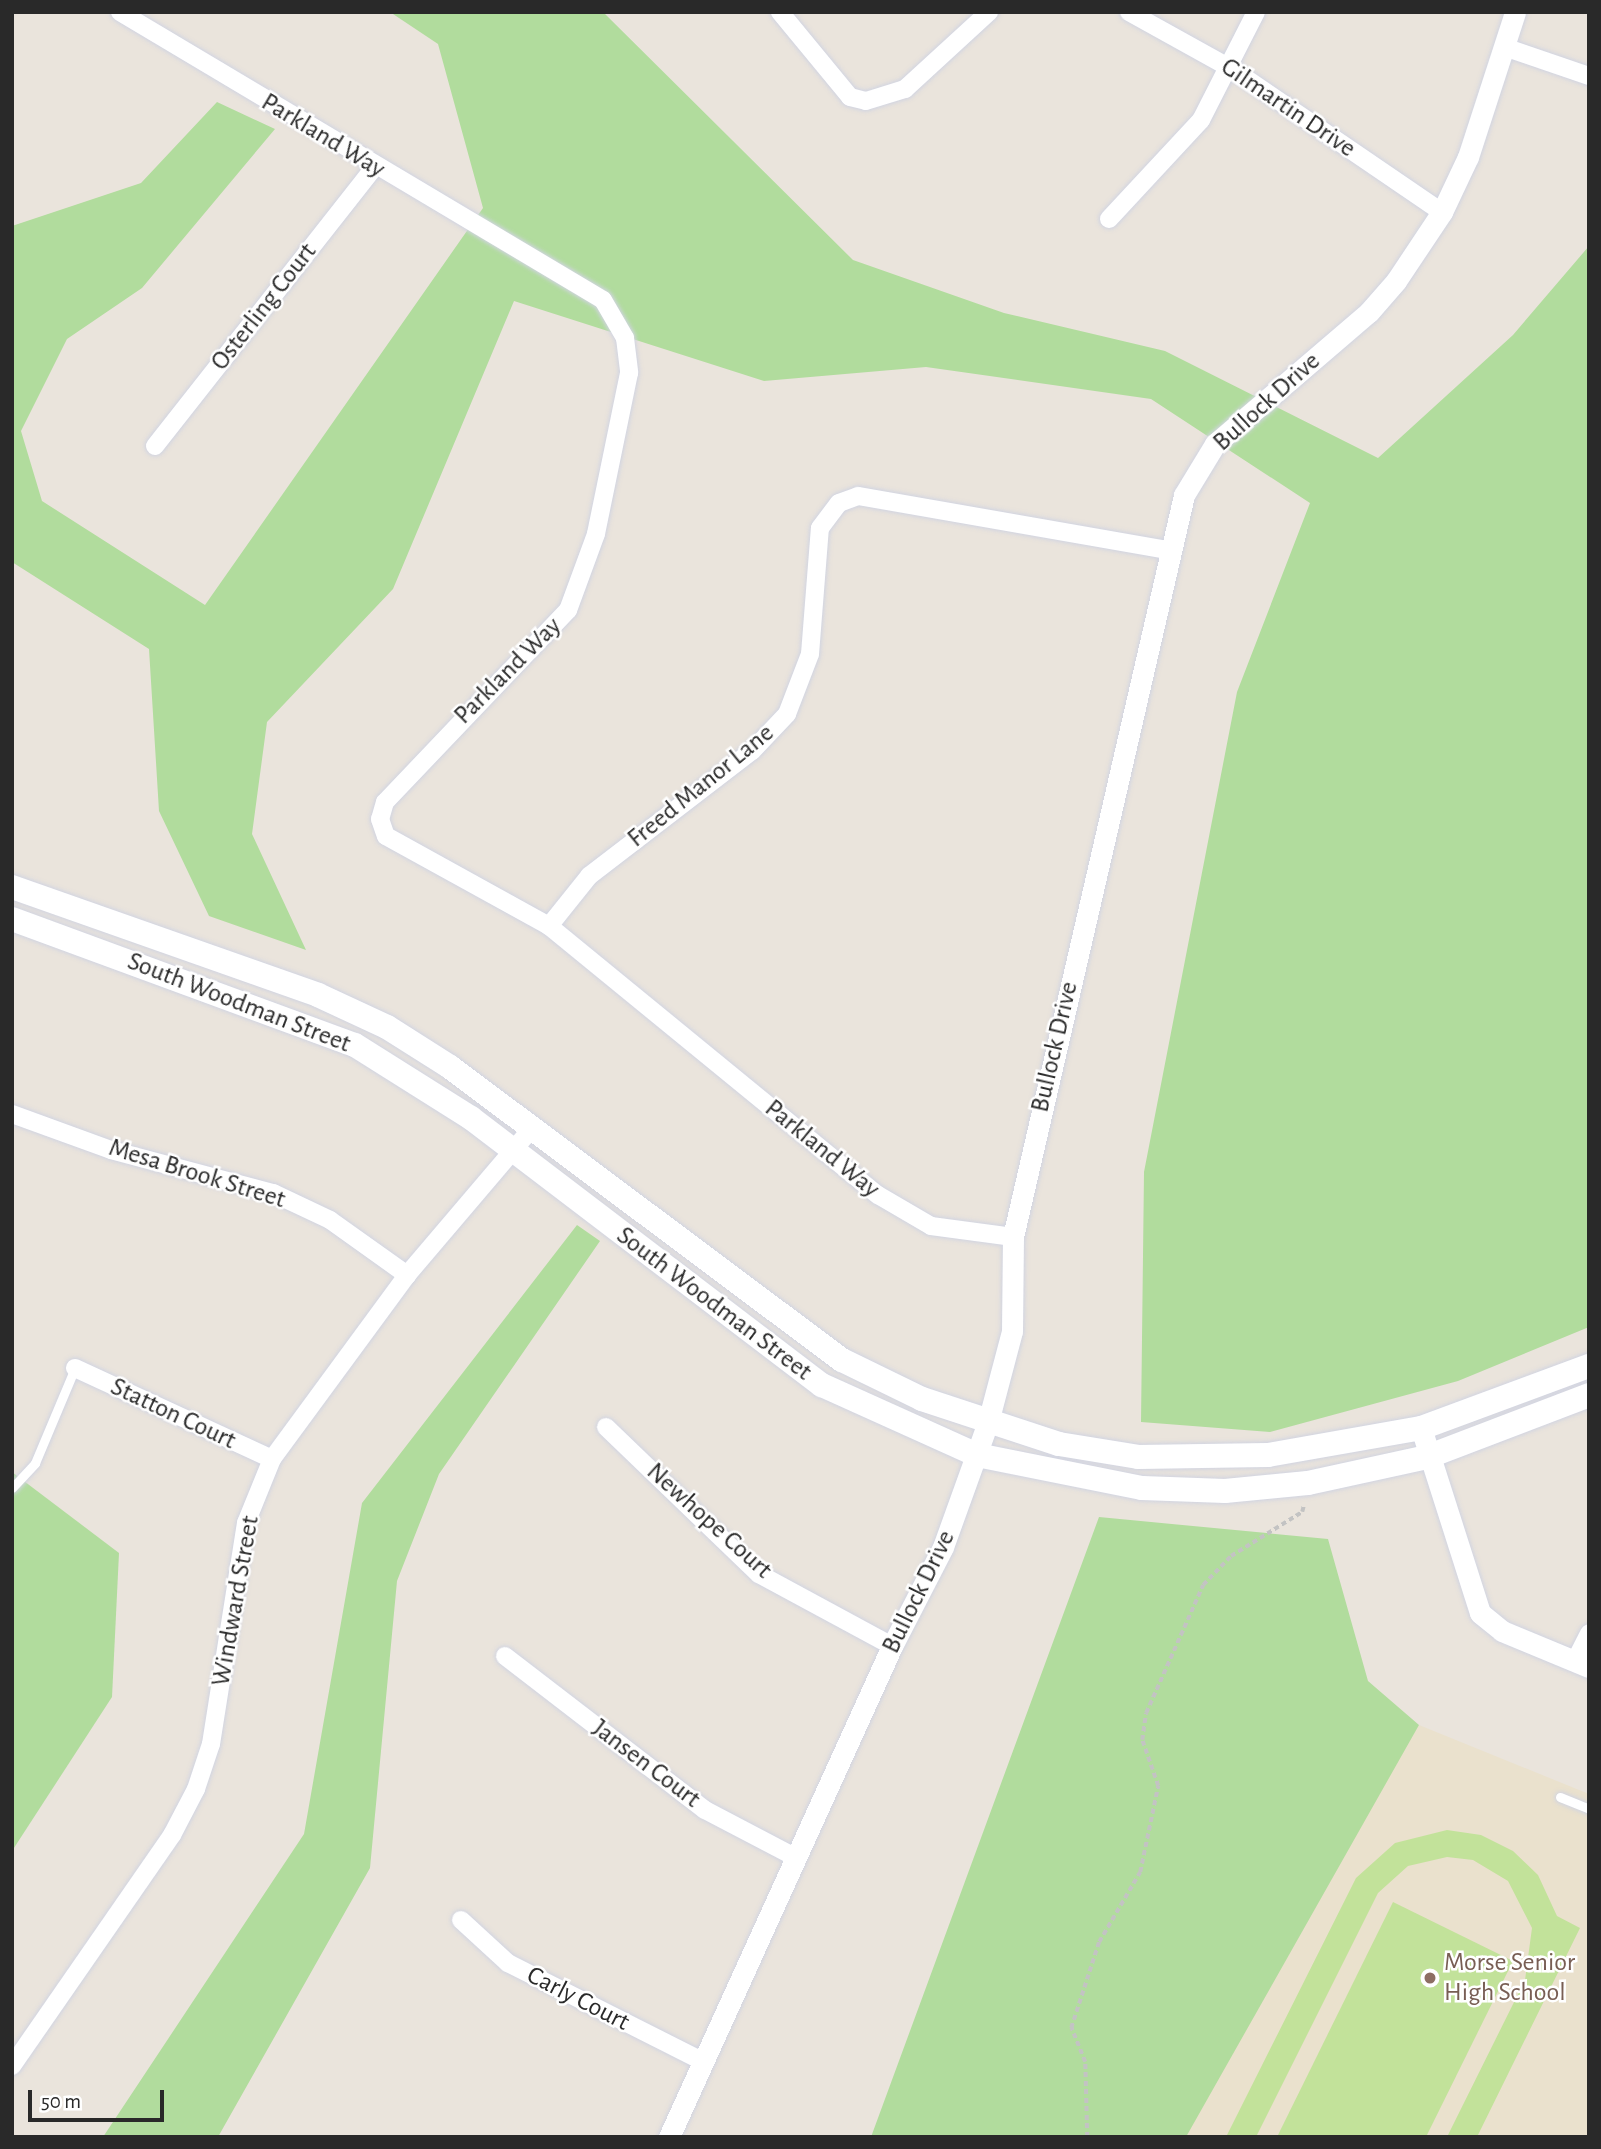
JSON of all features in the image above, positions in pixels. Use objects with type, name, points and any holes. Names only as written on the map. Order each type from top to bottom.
[{"type":"main road","name":"South Woodman Street","points":[[12,887],[318,995],[387,1027],[531,1128],[842,1360],[988,1422],[1059,1444],[1138,1457],[1209,1459],[1421,1428],[1589,1366]]},
{"type":"main road","name":"South Woodman Street","points":[[12,919],[344,1040],[414,1080],[513,1151],[800,1370],[897,1423],[977,1455],[1142,1488],[1225,1491],[1308,1483],[1427,1457],[1589,1395]]},
{"type":"street","name":"Parkland Way","points":[[120,12],[374,168],[603,300],[625,338],[629,373],[596,534],[568,610],[394,792],[380,819],[396,847],[486,887],[549,926],[878,1195],[931,1226],[1013,1237]]},
{"type":"street","points":[[780,12],[850,97],[866,101],[905,89],[989,12]]},
{"type":"street","name":"Gilmartin Drive","points":[[1129,12],[1232,69],[1442,212]]},
{"type":"street","points":[[1109,219],[1186,140],[1232,69],[1256,12]]},
{"type":"street","name":"Bullock Drive","points":[[669,2137],[892,1646],[943,1548],[988,1422],[1012,1331],[1013,1237],[1166,550],[1184,495],[1215,444],[1369,312],[1442,212],[1468,157],[1515,12]]},
{"type":"street","points":[[1504,47],[1589,76]]},
{"type":"street","name":"Osterling Court","points":[[155,446],[374,168]]},
{"type":"street","name":"Freed Manor Lane","points":[[549,926],[589,876],[752,751],[787,714],[810,654],[820,527],[839,503],[858,496],[1166,550]]},
{"type":"street","name":"Mesa Brook Street","points":[[12,1114],[111,1150],[273,1193],[330,1220],[407,1275]]},
{"type":"street","name":"Windward Street","points":[[12,2066],[172,1835],[197,1789],[211,1744],[246,1523],[272,1459],[407,1275],[531,1128]]},
{"type":"street","name":"Statton Court","points":[[75,1368],[272,1459]]},
{"type":"street","name":"Newhope Court","points":[[606,1427],[759,1574],[892,1646]]},
{"type":"street","points":[[1421,1428],[1427,1457],[1480,1612],[1502,1631],[1582,1664],[1589,1633]]},
{"type":"street","name":"Jansen Court","points":[[505,1656],[705,1810],[797,1858]]},
{"type":"street","name":"Carly Court","points":[[461,1920],[517,1968],[704,2062]]},
{"type":"lane","points":[[12,1488],[35,1463],[75,1368]]},
{"type":"lane","points":[[1560,1797],[1589,1809]]},
{"type":"path","points":[[1087,2137],[1085,2062],[1071,2028],[1099,1942],[1140,1872],[1158,1786],[1142,1740],[1146,1713],[1203,1585],[1231,1556],[1303,1512],[1308,1483]]},
{"type":"shaded area","name":"Morse Senior High School","points":[[1419,1725],[1589,1794],[1589,2137],[1184,2137],[1358,1820]]},
{"type":"green space","points":[[390,12],[603,12],[853,260],[1004,313],[1165,351],[1378,458],[1513,335],[1589,246],[1589,1327],[1458,1381],[1270,1432],[1141,1422],[1144,1172],[1237,692],[1310,503],[1151,399],[926,367],[764,381],[514,301],[393,589],[267,722],[252,834],[306,950],[209,916],[159,811],[149,649],[12,562],[12,226],[141,183],[217,102],[275,129],[142,288],[67,339],[21,431],[42,501],[205,605],[483,208],[438,44]]},
{"type":"green space","points":[[577,1225],[600,1241],[439,1474],[397,1581],[370,1868],[218,2137],[103,2137],[304,1834],[362,1503]]},
{"type":"green space","points":[[12,1472],[119,1553],[112,1697],[12,1851]]},
{"type":"green space","points":[[1099,1517],[1328,1539],[1368,1681],[1419,1725],[1186,2137],[871,2137]]},
{"type":"green space","points":[[1447,1830],[1481,1835],[1513,1851],[1538,1875],[1557,1916],[1580,1928],[1477,2137],[1447,2137],[1525,1980],[1532,1928],[1508,1881],[1473,1860],[1447,1857],[1408,1866],[1378,1893],[1256,2137],[1226,2137],[1356,1878],[1395,1843]]},
{"type":"green space","points":[[1393,1902],[1513,1961],[1426,2137],[1277,2137]]},
{"type":"place","name":"Morse Senior High School","points":[[1430,1978]]}]
